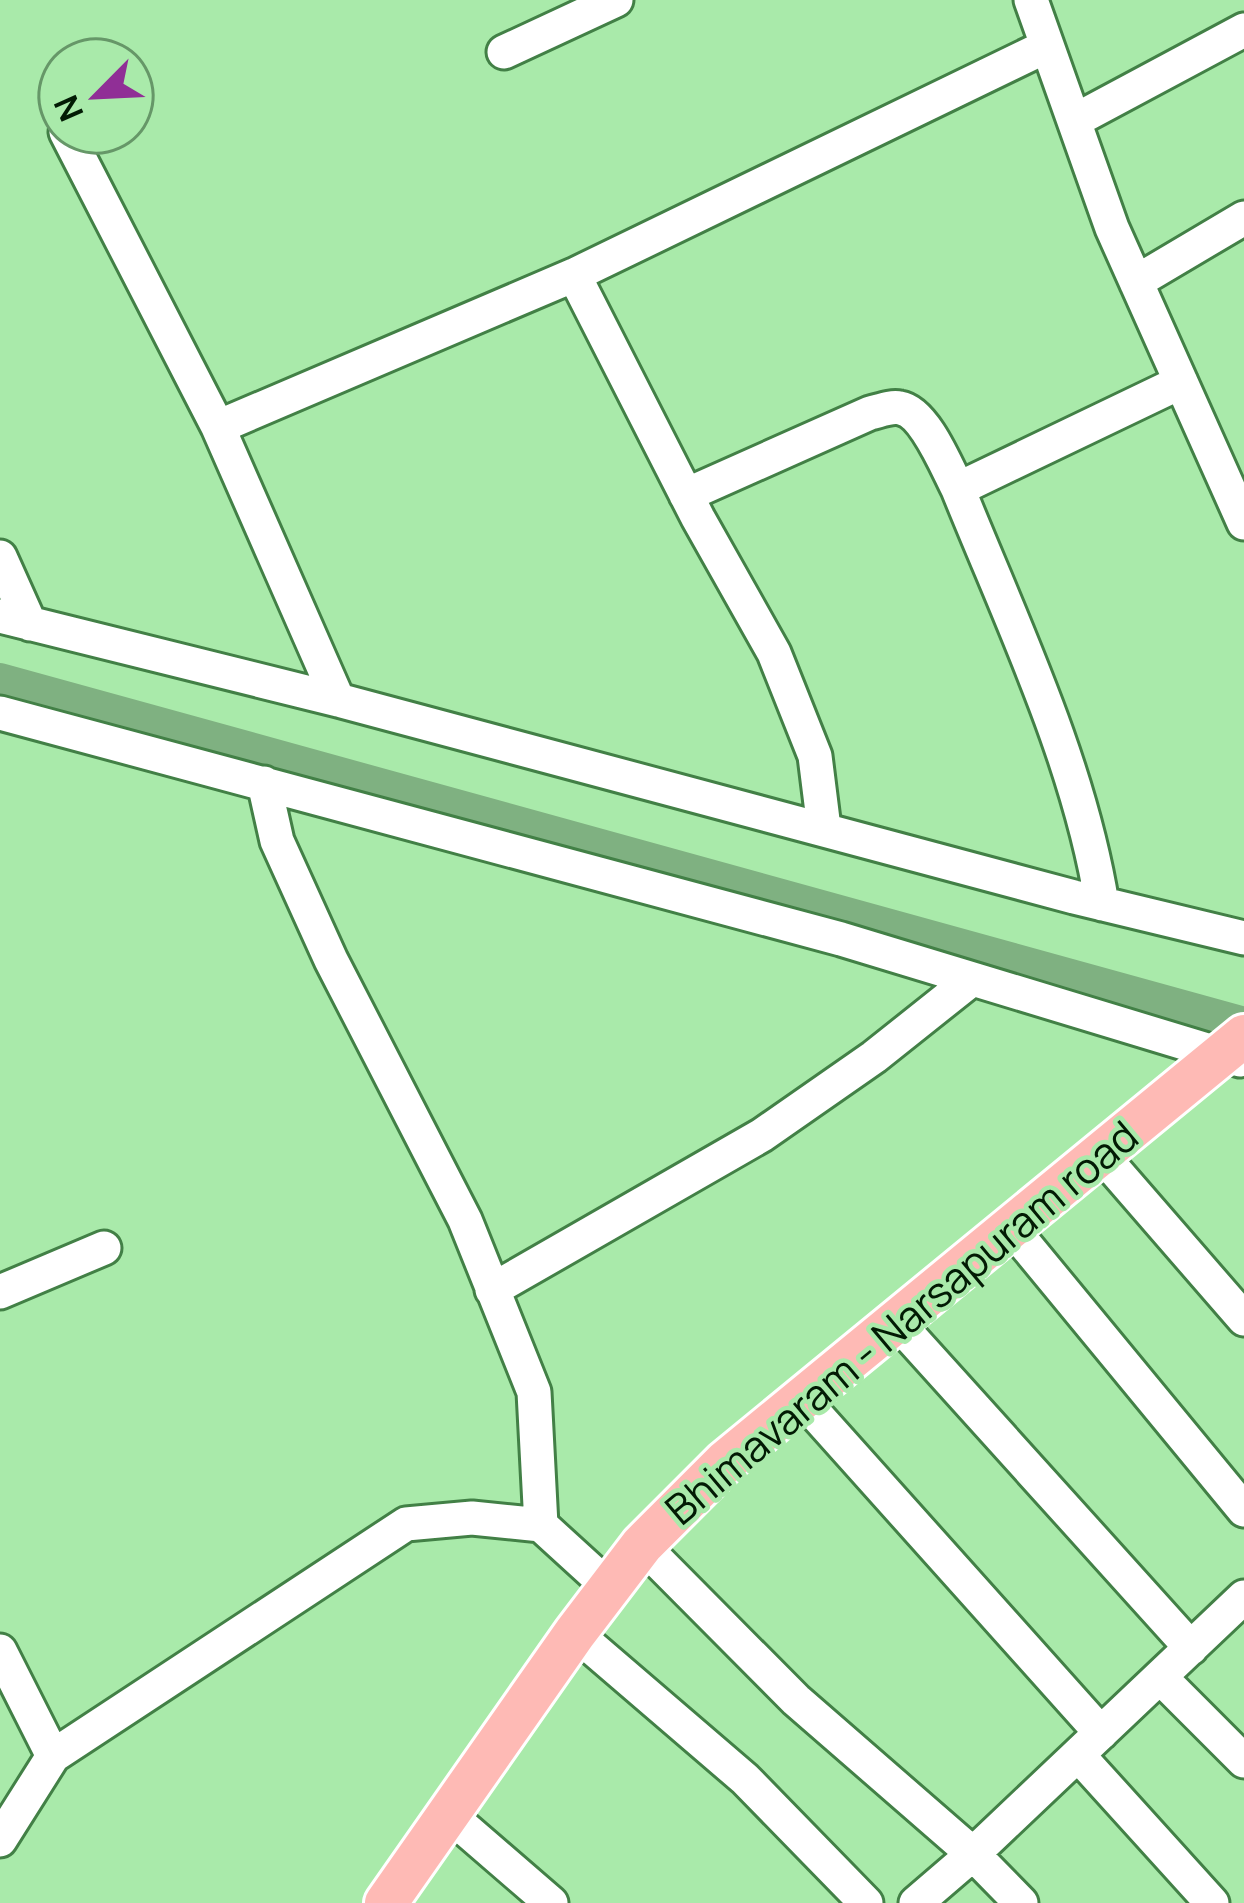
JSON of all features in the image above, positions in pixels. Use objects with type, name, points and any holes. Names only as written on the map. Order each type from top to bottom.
[{"type":"main road","name":"Bhimavaram - Narsapuram road","points":[[386,1903],[642,1545],[725,1462],[1100,1153],[1233,1050]]},
{"type":"street","points":[[504,52],[616,0]]},
{"type":"street","points":[[1031,0],[1112,228],[1244,523]]},
{"type":"street","points":[[1074,121],[1244,29]]},
{"type":"street","points":[[218,427],[574,275],[1047,46]]},
{"type":"street","points":[[78,156],[218,427],[338,700]]},
{"type":"street","points":[[1136,282],[1244,218]]},
{"type":"street","points":[[574,275],[686,495],[774,653],[815,757],[824,828]]},
{"type":"street","points":[[958,489],[1181,382]]},
{"type":"street","points":[[686,495],[870,413],[896,406],[911,412],[928,432],[958,489],[1022,649],[1091,836],[1102,904]]},
{"type":"street","points":[[0,557],[15,620],[1244,938]]},
{"type":"street","points":[[0,713],[841,939],[1233,1050]]},
{"type":"street","points":[[264,783],[277,841],[331,960],[464,1220],[534,1392],[541,1525]]},
{"type":"street","points":[[493,1290],[762,1135],[874,1057],[972,979]]},
{"type":"street","points":[[1100,1153],[1244,1319]]},
{"type":"street","points":[[1010,1226],[1244,1510]]},
{"type":"street","points":[[0,1292],[104,1248]]},
{"type":"street","points":[[896,1321],[1191,1648]]},
{"type":"street","points":[[802,1399],[1089,1744],[1212,1903]]},
{"type":"street","points":[[0,1840],[52,1756],[406,1524],[472,1518],[541,1525],[610,1588]]},
{"type":"street","points":[[642,1545],[796,1700],[973,1854],[1021,1903]]},
{"type":"street","points":[[916,1903],[1244,1598]]},
{"type":"street","points":[[575,1633],[745,1779],[866,1903]]},
{"type":"street","points":[[0,1651],[52,1756]]},
{"type":"street","points":[[1160,1677],[1244,1761]]},
{"type":"street","points":[[448,1814],[550,1903]]},
{"type":"waterway","points":[[0,681],[1244,1025]]}]
